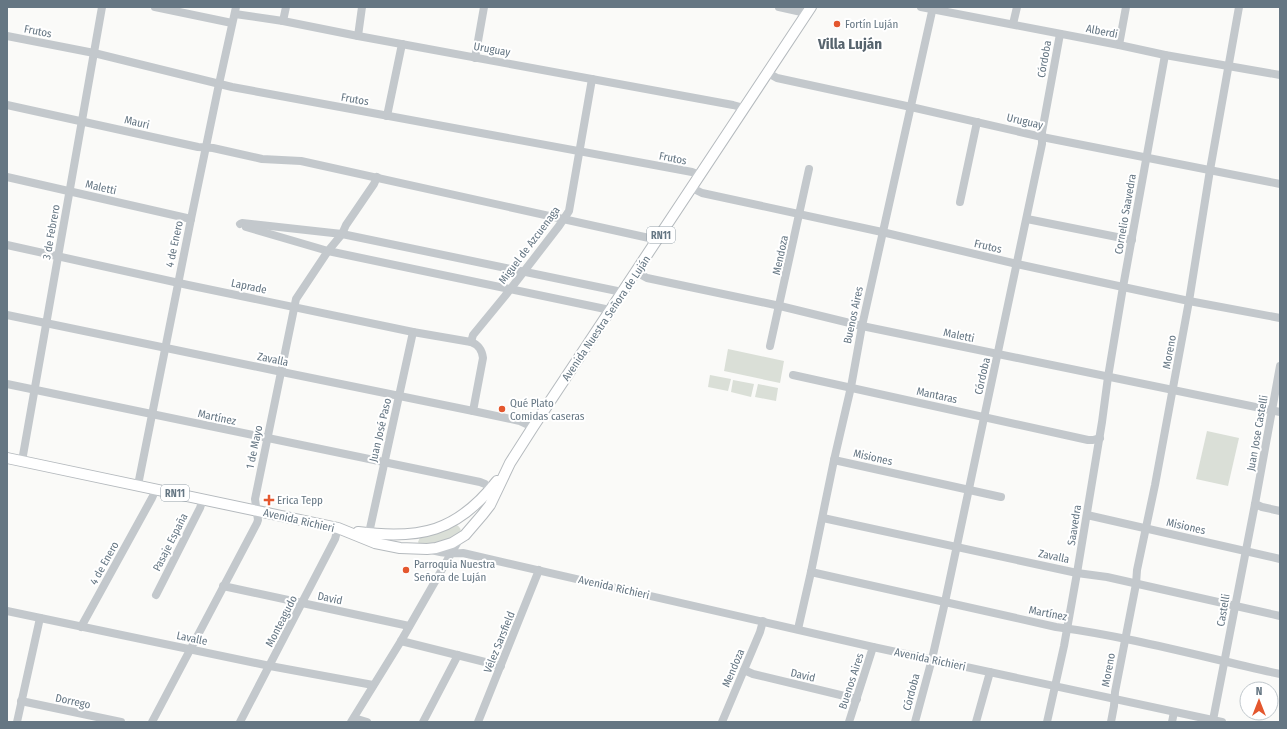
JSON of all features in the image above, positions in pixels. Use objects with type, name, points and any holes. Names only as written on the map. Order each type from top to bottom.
[{"type":"main road","name":"Avenida Nuestra Señora de Luján","points":[[427,549],[443,546],[463,536],[486,509],[510,463],[533,427],[768,73],[808,10]]},
{"type":"main road","name":"Avenida Richieri","points":[[7,458],[340,529],[386,546],[427,549]]},
{"type":"main road","name":"RN11","points":[[340,529],[396,535],[415,534],[456,521],[479,502],[510,463]]},
{"type":"main road","points":[[456,521],[464,524],[466,530],[463,536]]},
{"type":"main road","points":[[415,534],[412,542],[415,549]]},
{"type":"street","name":"3 de Febrero","points":[[22,461],[102,7]]},
{"type":"street","points":[[155,7],[232,23]]},
{"type":"street","points":[[283,21],[286,7]]},
{"type":"street","points":[[358,36],[362,7]]},
{"type":"street","points":[[475,58],[484,7]]},
{"type":"street","points":[[779,7],[808,10]]},
{"type":"street","name":"Alberdi","points":[[921,7],[1280,76]]},
{"type":"street","points":[[1013,24],[1017,7]]},
{"type":"street","points":[[1119,45],[1126,7]]},
{"type":"street","name":"Moreno","points":[[1111,722],[1115,692],[1136,584],[1137,570],[1189,301],[1210,170],[1239,7]]},
{"type":"street","name":"Buenos Aires","points":[[798,629],[851,387],[882,232],[932,8]]},
{"type":"street","name":"4 de Enero","points":[[138,485],[218,84],[236,10]]},
{"type":"street","name":"Uruguay","points":[[236,10],[358,36],[744,108]]},
{"type":"street","name":"Córdoba","points":[[915,722],[932,659],[945,602],[1027,220],[1042,144],[1060,34]]},
{"type":"street","name":"Frutos","points":[[7,36],[94,53],[218,84],[692,172],[700,175]]},
{"type":"street","points":[[387,116],[402,44]]},
{"type":"street","name":"Cornelio Saavedra","points":[[1108,377],[1165,55]]},
{"type":"street","name":"Uruguay","points":[[768,73],[777,78],[1042,137],[1280,184]]},
{"type":"street","name":"Miguel de Azcuenaga","points":[[471,342],[472,335],[524,272],[569,211],[592,79]]},
{"type":"street","name":"Mauri","points":[[7,105],[198,147],[206,147],[262,159],[301,161],[564,218],[657,241]]},
{"type":"street","points":[[960,202],[978,122]]},
{"type":"street","name":"Mendoza","points":[[770,346],[809,169]]},
{"type":"street","name":"Maletti","points":[[7,177],[191,218]]},
{"type":"street","name":"1 de Mayo","points":[[152,722],[257,523],[258,520],[255,499],[296,299],[328,251],[342,234],[346,225],[374,184],[377,177]]},
{"type":"street","name":"Frutos","points":[[692,188],[702,193],[882,232],[1017,264],[1189,301],[1280,318]]},
{"type":"street","points":[[1027,220],[1132,240]]},
{"type":"street","points":[[610,310],[328,251],[241,226],[240,224],[249,223],[342,234],[622,292]]},
{"type":"street","name":"Laprade","points":[[7,245],[412,332],[471,342]]},
{"type":"street","name":"Maletti","points":[[636,272],[647,278],[780,306],[862,326],[1276,412]]},
{"type":"street","name":"Zavalla","points":[[7,315],[520,421],[533,427]]},
{"type":"street","name":"Juan José Paso","points":[[369,533],[412,332]]},
{"type":"street","points":[[471,342],[476,344],[482,353],[483,358],[473,411]]},
{"type":"street","name":"Juan Jose Castelli","points":[[1255,504],[1276,412],[1280,366]]},
{"type":"street","name":"Mantaras","points":[[793,375],[1088,440],[1100,438]]},
{"type":"street","name":"Saavedra","points":[[1047,722],[1056,686],[1077,573],[1100,438],[1108,377]]},
{"type":"street","name":"Martínez","points":[[7,384],[480,482],[485,484],[490,489]]},
{"type":"street","name":"Misiones","points":[[834,460],[1000,497]]},
{"type":"street","name":"4 de Enero","points":[[81,627],[156,489]]},
{"type":"street","name":"Pasaje España","points":[[156,595],[200,508],[203,499]]},
{"type":"street","points":[[1255,504],[1280,511]]},
{"type":"street","name":"Castelli","points":[[1213,720],[1255,504]]},
{"type":"street","name":"Misiones","points":[[1087,515],[1280,559]]},
{"type":"street","name":"Zavalla","points":[[823,518],[1077,573],[1107,577],[1280,616]]},
{"type":"street","name":"Monteagudo","points":[[240,722],[303,604],[340,529]]},
{"type":"street","points":[[367,722],[352,720],[463,536]]},
{"type":"street","name":"Avenida Richieri","points":[[427,549],[451,554],[463,553],[873,647],[1222,722]]},
{"type":"street","name":"Vélez Sarsfield","points":[[478,722],[539,570]]},
{"type":"street","name":"Martínez","points":[[811,572],[1066,628],[1125,639],[1280,674]]},
{"type":"street","name":"David","points":[[223,586],[409,626]]},
{"type":"street","name":"Lavalle","points":[[7,611],[373,686]]},
{"type":"street","points":[[17,722],[40,618]]},
{"type":"street","name":"Mendoza","points":[[722,722],[760,632],[763,621]]},
{"type":"street","points":[[401,640],[501,666]]},
{"type":"street","name":"Buenos Aires","points":[[849,722],[873,647]]},
{"type":"street","points":[[423,722],[458,655]]},
{"type":"street","name":"David","points":[[744,670],[753,674],[857,699]]},
{"type":"street","points":[[976,722],[990,672]]},
{"type":"street","name":"Dorrego","points":[[21,701],[121,722]]},
{"type":"street","points":[[1172,722],[1174,712]]},
{"type":"shaded area","points":[[728,349],[784,361],[780,383],[724,371]]},
{"type":"shaded area","points":[[710,375],[731,379],[728,391],[708,387]]},
{"type":"shaded area","points":[[733,380],[754,384],[751,397],[731,392]]},
{"type":"shaded area","points":[[758,384],[778,388],[776,401],[755,397]]},
{"type":"shaded area","points":[[1207,431],[1239,438],[1228,486],[1196,479]]},
{"type":"shaded area","points":[[455,524],[460,527],[461,533],[444,542],[420,545],[418,542],[421,535]]},
{"type":"place","name":"Fortín Luján","points":[[837,24]]},
{"type":"place","name":"Qué Plato Comidas caseras","points":[[502,409]]},
{"type":"place","name":"Erica Tepp","points":[[269,500]]},
{"type":"place","name":"Parroquia Nuestra Señora de Luján","points":[[406,570]]},
{"type":"district","name":"Villa Luján","points":[[850,44]]}]
